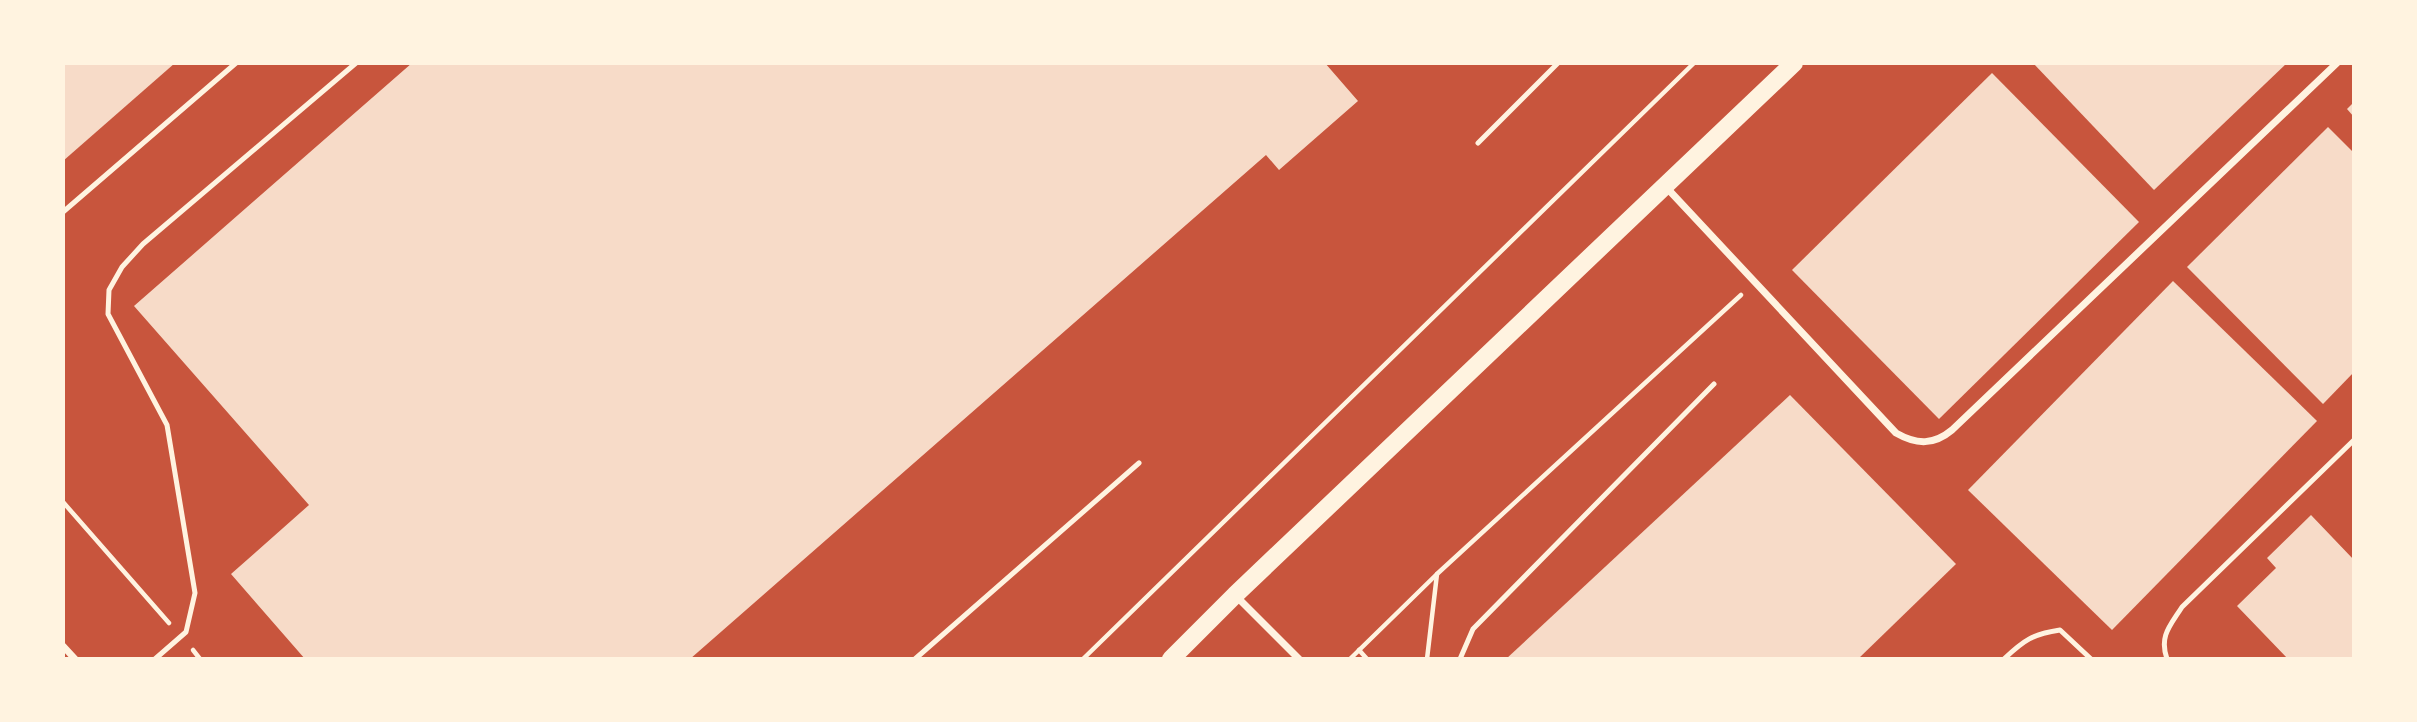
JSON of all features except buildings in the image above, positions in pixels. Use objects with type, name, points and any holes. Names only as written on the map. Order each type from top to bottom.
[{"type":"main road","points":[[1171,659],[1794,63]]},
{"type":"street","points":[[1666,186],[1896,433],[1919,443],[1931,442],[1952,430],[2337,63]]},
{"type":"street","points":[[1235,595],[1299,659]]},
{"type":"street","points":[[63,646],[75,659]]},
{"type":"lane","points":[[63,212],[236,63]]},
{"type":"lane","points":[[155,659],[186,632],[195,593],[167,425],[108,314],[109,290],[122,267],[143,244],[356,63]]},
{"type":"lane","points":[[1478,143],[1558,63]]},
{"type":"lane","points":[[1460,659],[1473,629],[1714,384]]},
{"type":"lane","points":[[2167,659],[2163,647],[2165,634],[2182,607],[2354,440]]},
{"type":"lane","points":[[915,659],[1139,463]]},
{"type":"lane","points":[[2004,659],[2022,641],[2039,633],[2060,631],[2091,659]]},
{"type":"path","points":[[1083,659],[1694,63]]},
{"type":"path","points":[[1350,659],[1437,574],[1754,282]]},
{"type":"path","points":[[63,502],[200,659]]},
{"type":"path","points":[[1427,659],[1437,574]]},
{"type":"path","points":[[1359,650],[1367,659]]}]
